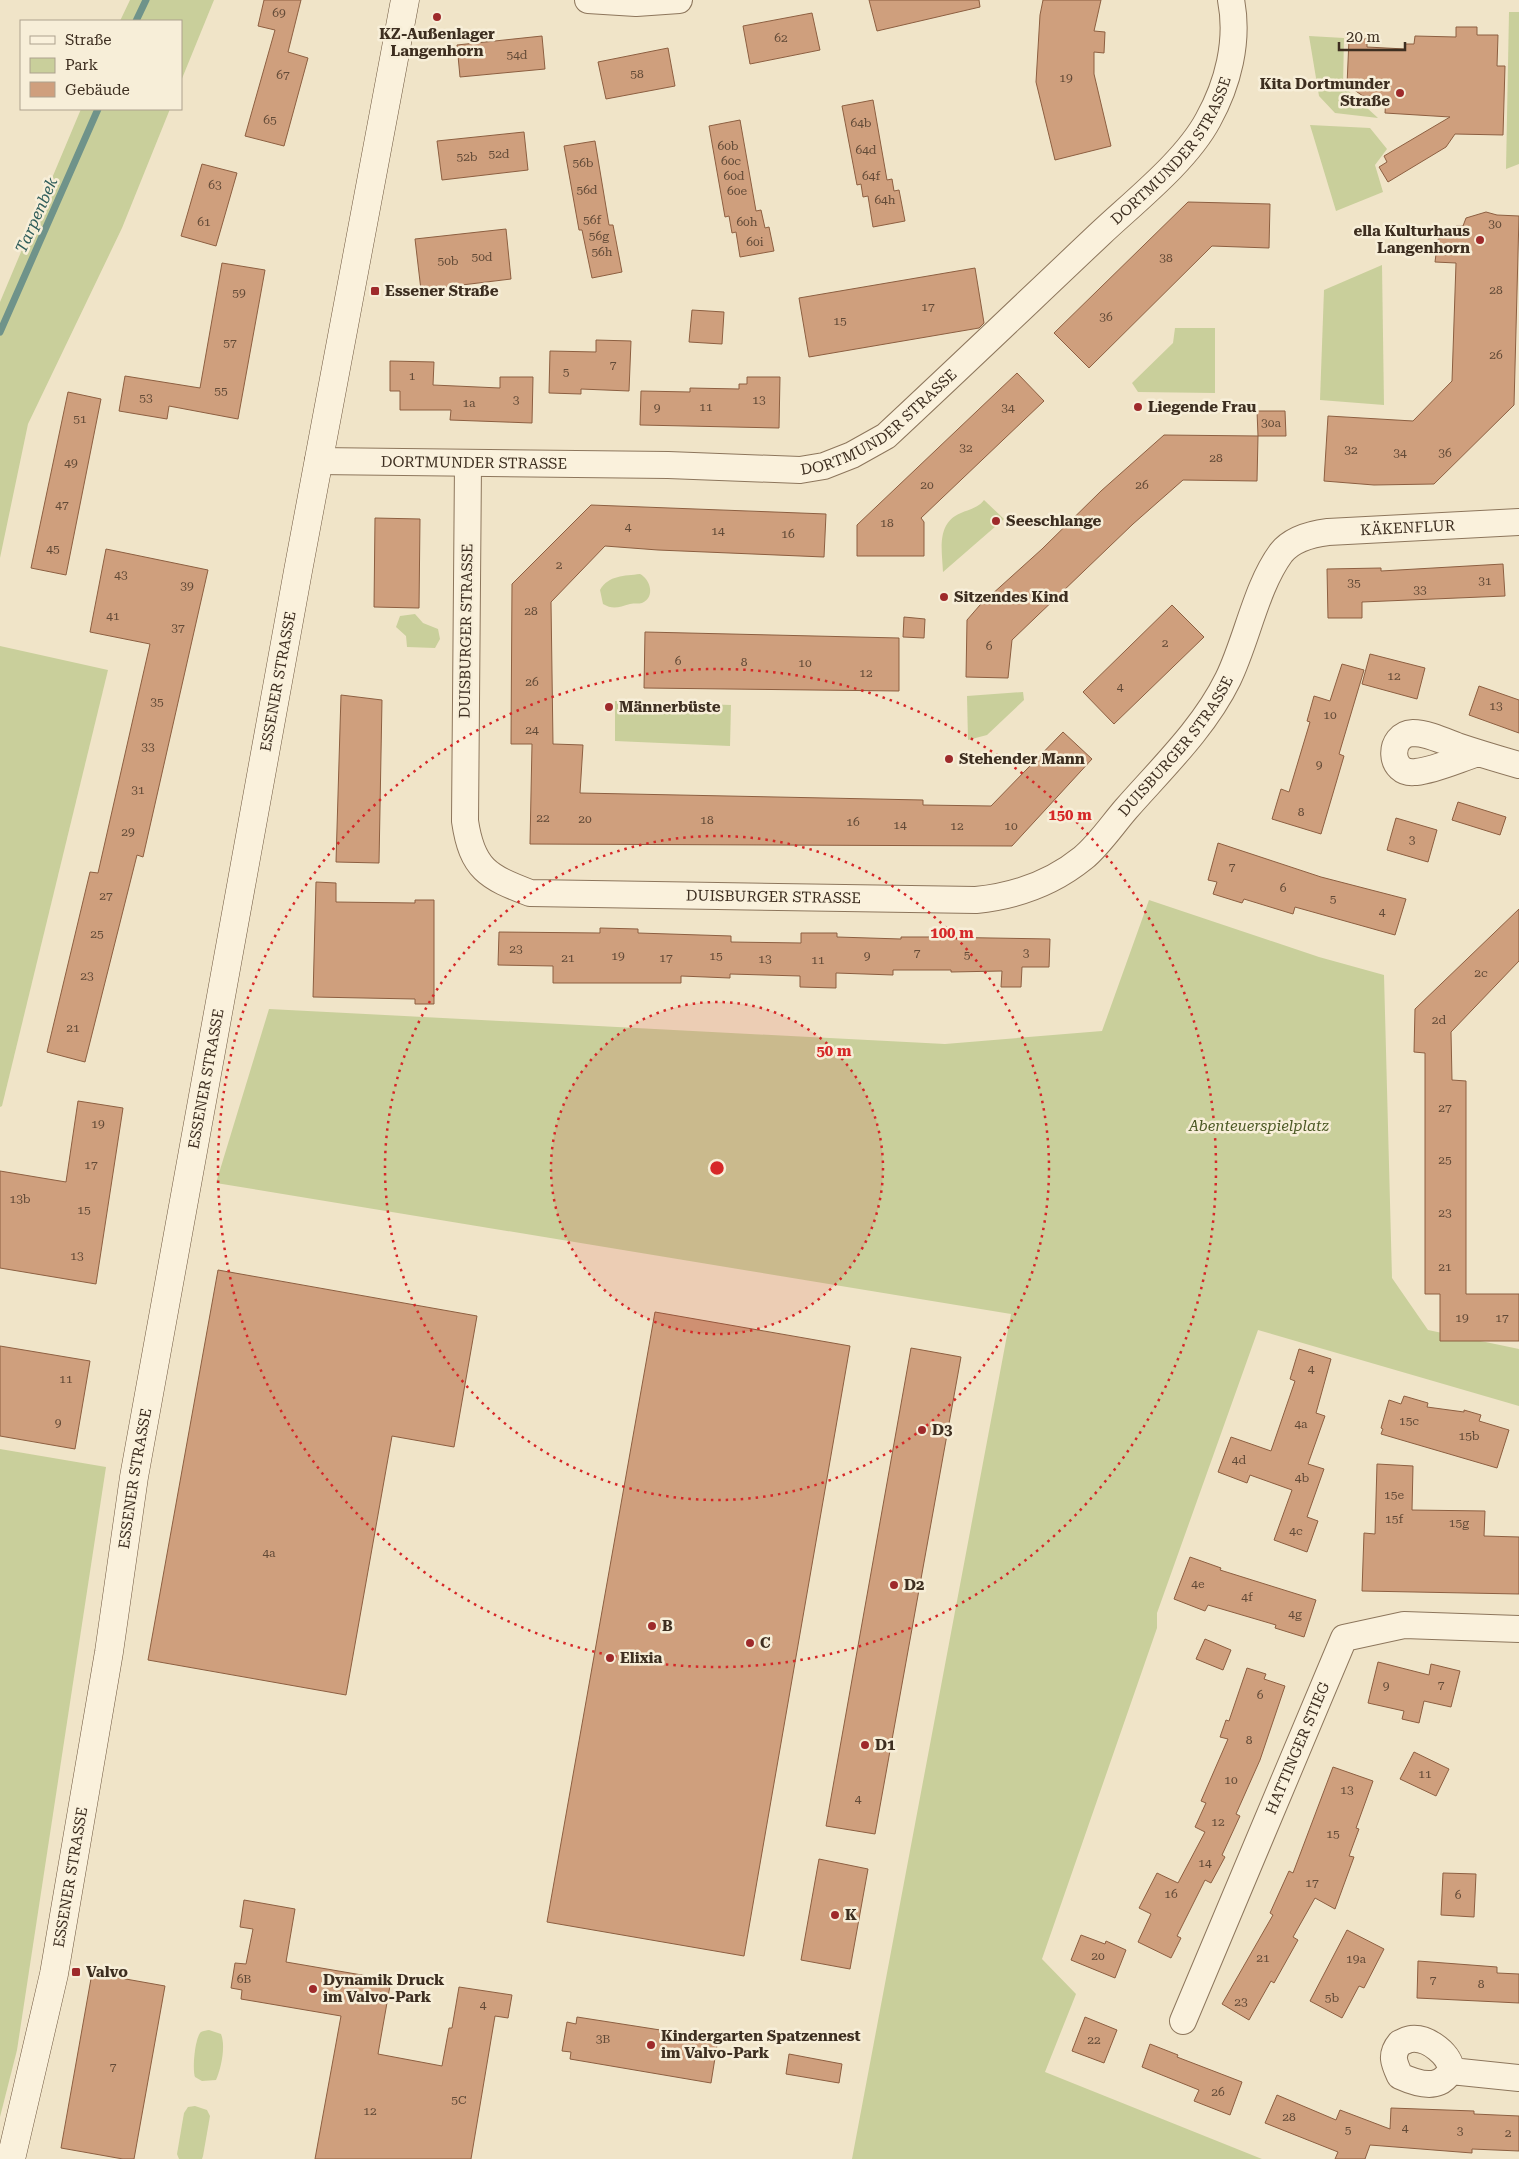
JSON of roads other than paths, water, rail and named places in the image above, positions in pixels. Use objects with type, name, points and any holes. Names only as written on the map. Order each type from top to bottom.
[{"type":"street","name":"ESSENER STRASSE","points":[[11,2159],[54,1974],[108,1659],[134,1477],[318,461],[405,0]]},
{"type":"street","points":[[588,0],[636,3],[679,0]]},
{"type":"street","name":"DORTMUNDER STRASSE","points":[[318,461],[668,465],[800,470],[824,466],[852,455],[886,436],[1144,192],[1194,142],[1208,121],[1224,84],[1233,47],[1235,19],[1231,0]]},
{"type":"street","name":"DUISBURGER STRASSE","points":[[468,464],[465,821],[468,840],[474,858],[492,876],[530,893],[976,900],[1005,897],[1030,890],[1084,857],[1204,719],[1228,679],[1271,570],[1282,552],[1297,541]]},
{"type":"street","name":"KÄKENFLUR","points":[[1297,541],[1313,534],[1328,532],[1519,522]]},
{"type":"street","points":[[1478,753],[1519,765]]},
{"type":"street","name":"HATTINGER STIEG","points":[[1183,2021],[1344,1638],[1404,1625],[1519,1629]]},
{"type":"street","points":[[1451,2071],[1519,2078]]},
{"type":"waterway","name":"Tarpenbek","points":[[136,20],[146,0]]},
{"type":"waterway","name":"Tarpenbek","points":[[0,332],[98,110]]},
{"type":"place","name":"KZ-Außenlager Langenhorn","points":[[437,17]]},
{"type":"place","name":"Kita Dortmunder Straße","points":[[1400,93]]},
{"type":"place","name":"ella Kulturhaus Langenhorn","points":[[1480,240]]},
{"type":"place","name":"Essener Straße","points":[[375,291]]},
{"type":"place","name":"Liegende Frau","points":[[1138,407]]},
{"type":"place","name":"Seeschlange","points":[[996,521]]},
{"type":"place","name":"Sitzendes Kind","points":[[944,597]]},
{"type":"place","name":"Männerbüste","points":[[609,707]]},
{"type":"place","name":"Stehender Mann","points":[[949,759]]},
{"type":"place","name":"D3","points":[[922,1430]]},
{"type":"place","name":"D2","points":[[894,1585]]},
{"type":"place","name":"B","points":[[652,1626]]},
{"type":"place","name":"C","points":[[750,1643]]},
{"type":"place","name":"Elixia","points":[[610,1658]]},
{"type":"place","name":"D1","points":[[865,1745]]},
{"type":"place","name":"K","points":[[835,1915]]},
{"type":"place","name":"Valvo","points":[[76,1972]]},
{"type":"place","name":"Dynamik Druck im Valvo-Park","points":[[313,1989]]},
{"type":"place","name":"Kindergarten Spatzennest im Valvo-Park","points":[[651,2045]]},
{"type":"park label","name":"Abenteuerspielplatz","points":[[1259,1126]]}]
